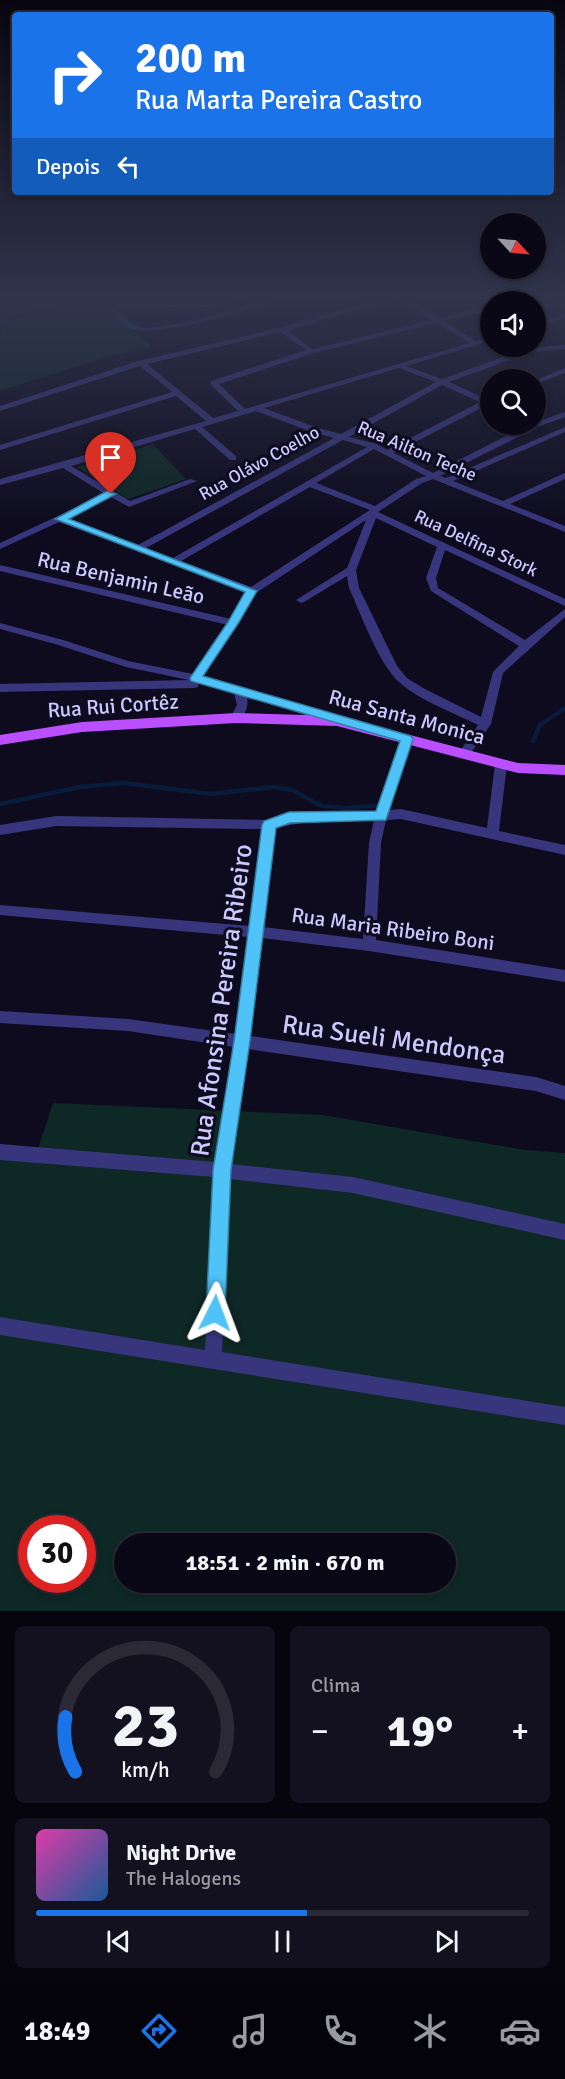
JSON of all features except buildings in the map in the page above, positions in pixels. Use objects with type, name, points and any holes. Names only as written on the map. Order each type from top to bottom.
[{"type":"main road","name":"Rua Rui Cortêz","points":[[0,740],[82,728],[236,718],[337,721]]},
{"type":"main road","name":"Rua Santa Monica","points":[[337,721],[518,768],[565,770]]},
{"type":"street","points":[[0,409],[104,375]]},
{"type":"street","points":[[156,375],[211,421]]},
{"type":"street","points":[[238,375],[214,383],[243,412]]},
{"type":"street","points":[[0,482],[368,375]]},
{"type":"street","points":[[424,375],[480,398]]},
{"type":"street","name":"Rua Olávo Coelho","points":[[138,549],[339,437],[442,382],[461,375]]},
{"type":"street","points":[[0,447],[177,393]]},
{"type":"street","points":[[387,453],[480,406]]},
{"type":"street","name":"Rua Ailton Teche","points":[[256,408],[339,437],[374,446],[433,476],[565,529]]},
{"type":"street","points":[[546,421],[565,414]]},
{"type":"street","points":[[196,426],[233,458]]},
{"type":"street","points":[[446,481],[565,429]]},
{"type":"street","points":[[191,682],[234,622],[252,591],[419,480],[433,476],[514,435]]},
{"type":"street","points":[[173,562],[374,446]]},
{"type":"street","points":[[64,465],[129,504],[193,481]]},
{"type":"street","points":[[503,504],[565,476]]},
{"type":"street","name":"Rua Delfina Stork","points":[[308,483],[374,511],[442,546],[565,603]]},
{"type":"street","points":[[0,546],[111,494]]},
{"type":"street","points":[[374,511],[351,570],[354,588],[392,668],[403,680],[419,691],[485,724]]},
{"type":"street","points":[[60,519],[252,591]]},
{"type":"street","points":[[442,546],[431,578],[434,589],[526,645]]},
{"type":"street","name":"Rua Benjamin Leão","points":[[0,568],[234,622]]},
{"type":"street","points":[[301,600],[351,570]]},
{"type":"street","points":[[464,754],[485,724],[498,672],[565,612]]},
{"type":"street","points":[[0,626],[28,638]]},
{"type":"street","points":[[0,634],[56,645],[123,666],[191,682]]},
{"type":"street","points":[[112,684],[123,666]]},
{"type":"street","points":[[0,688],[191,682]]},
{"type":"street","name":"Rua Santa Monica","points":[[191,682],[218,686],[337,721]]},
{"type":"street","points":[[236,718],[243,709],[244,700],[239,692]]},
{"type":"street","points":[[369,945],[375,843],[381,816],[407,739]]},
{"type":"street","points":[[493,833],[501,764]]},
{"type":"street","points":[[0,830],[56,821],[269,825],[289,818],[401,814],[565,850]]},
{"type":"street","name":"Rua Afonsina Pereira Ribeiro","points":[[213,1361],[222,1170],[242,1041],[269,825]]},
{"type":"street","name":"Rua Maria Ribeiro Boni","points":[[0,910],[255,932],[369,945],[565,976]]},
{"type":"street","name":"Rua Sueli Mendonça","points":[[0,1017],[128,1025],[536,1084],[565,1093]]},
{"type":"street","points":[[0,1152],[222,1170],[352,1185],[565,1232]]},
{"type":"street","points":[[0,1326],[565,1416]]},
{"type":"green space","points":[[0,375],[49,375],[0,391]]},
{"type":"green space","points":[[153,444],[186,479],[128,499],[77,467]]},
{"type":"green space","points":[[53,1103],[323,1115],[525,1150],[565,1153],[565,1611],[0,1611],[0,1157],[31,1155],[39,1146]]},
{"type":"waterway","points":[[533,741],[540,725],[565,708]]},
{"type":"waterway","points":[[0,804],[80,787],[124,783],[211,794],[274,787],[292,790],[322,806],[345,808],[383,805]]},
{"type":"route","points":[[111,494],[60,519],[252,591],[196,678],[337,721],[407,739],[381,816],[289,818],[269,825],[242,1041],[222,1170],[215,1313]]}]
